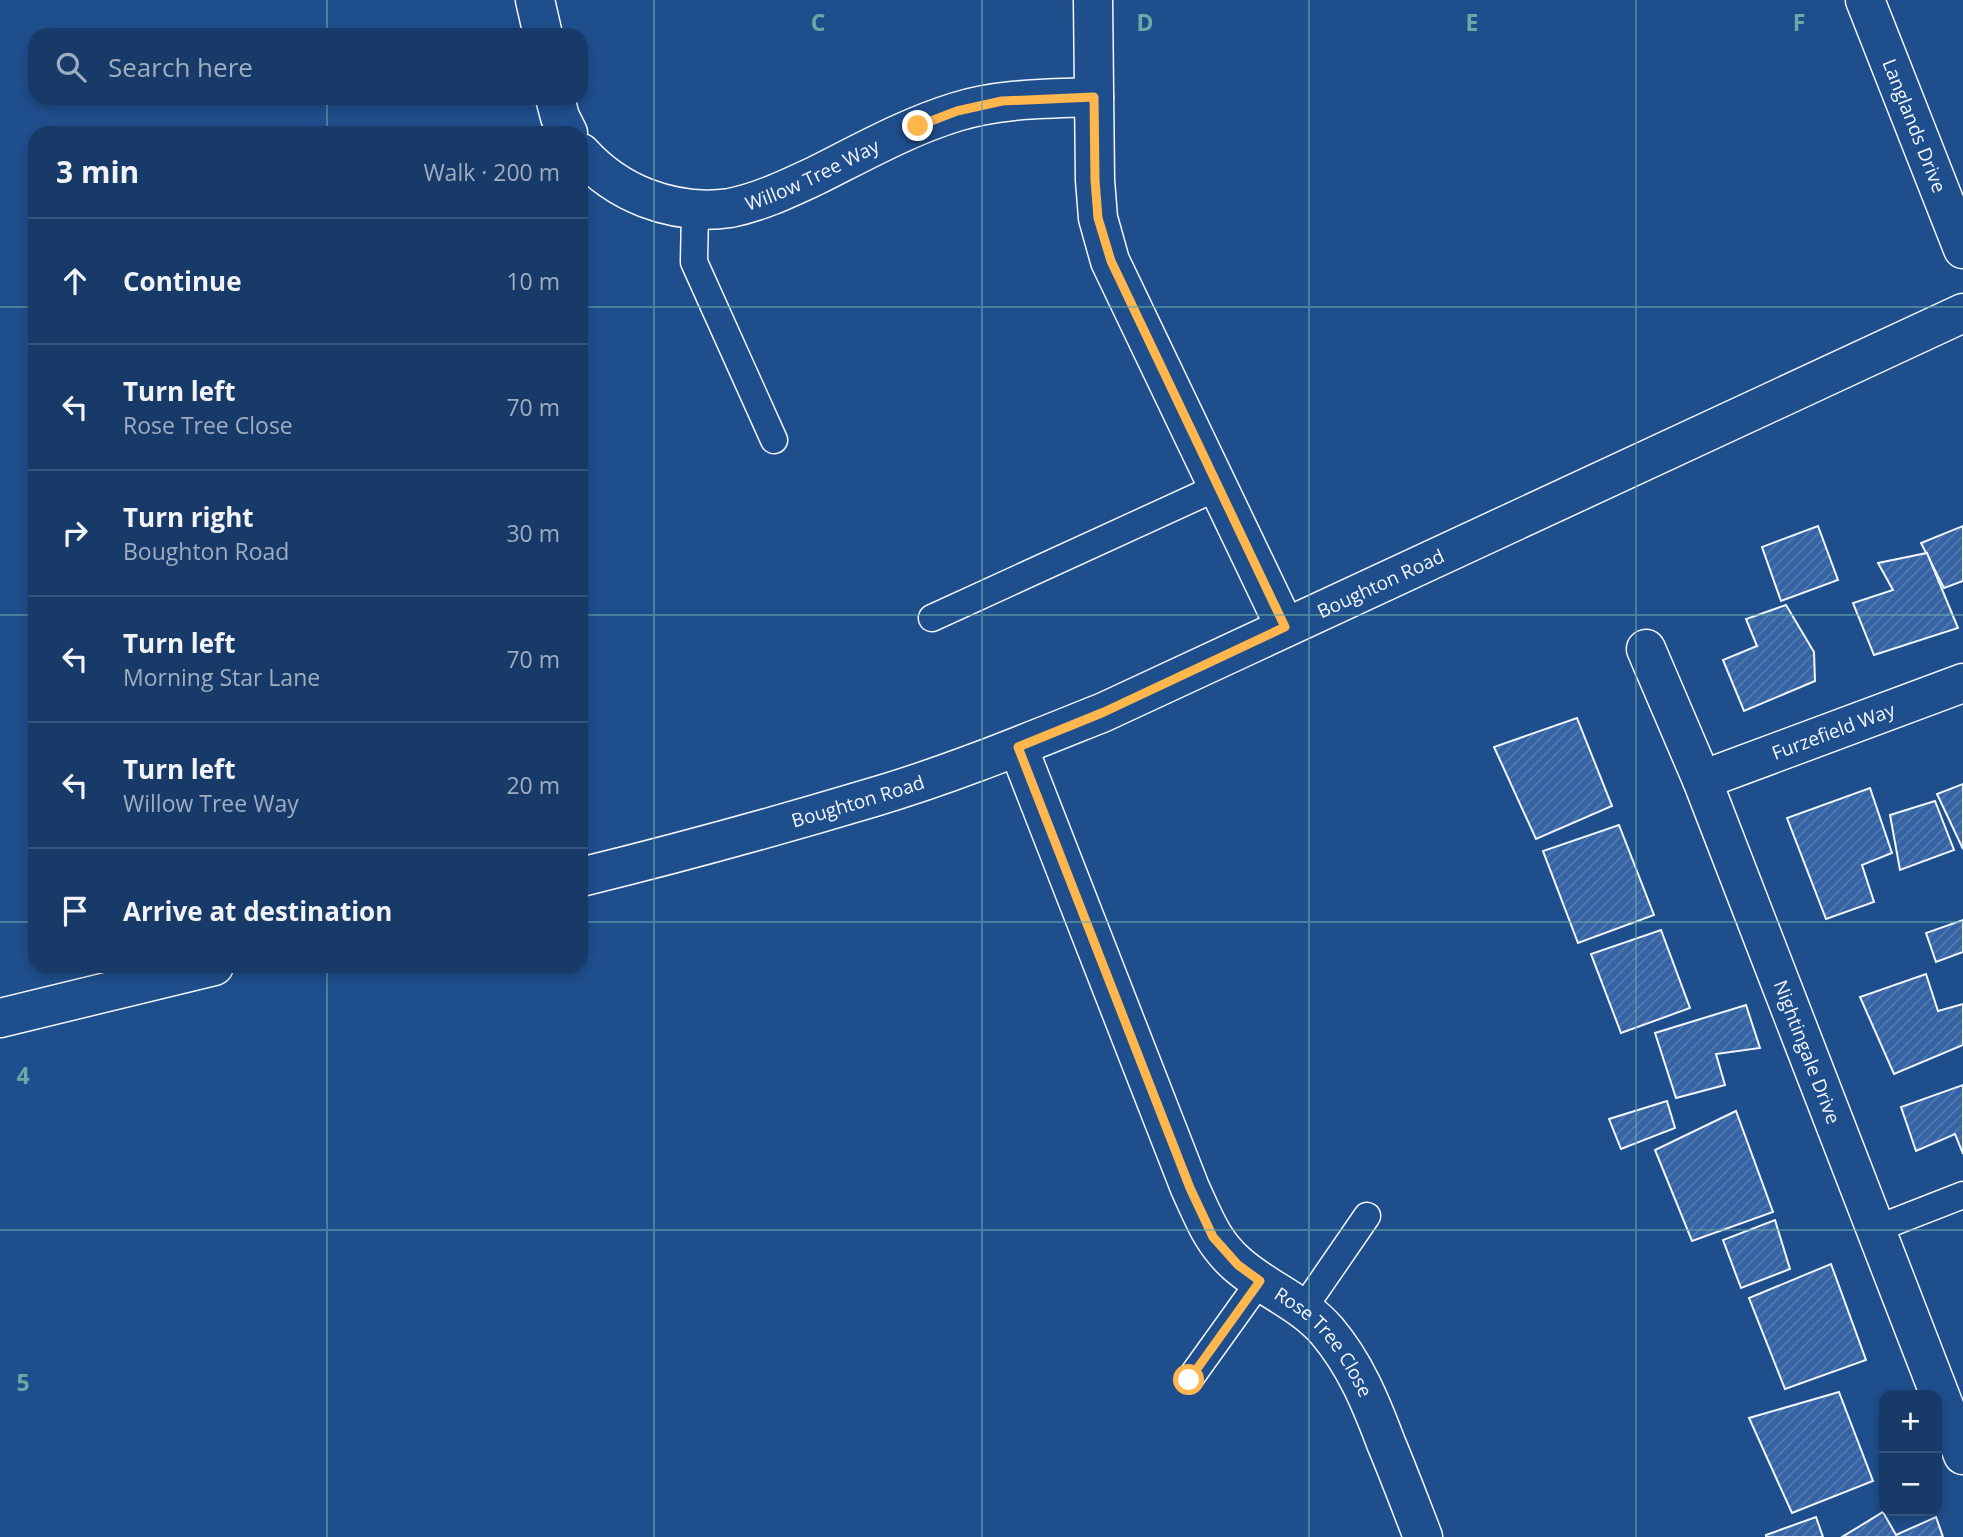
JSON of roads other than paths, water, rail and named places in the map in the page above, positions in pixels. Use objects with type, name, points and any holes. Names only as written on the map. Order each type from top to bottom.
[{"type":"street","points":[[536,0],[542,28]]},
{"type":"street","points":[[1093,0],[1095,180],[1098,218],[1111,261],[1285,627]]},
{"type":"street","name":"Langlands Drive","points":[[1866,0],[1963,249]]},
{"type":"street","name":"Willow Tree Way","points":[[588,161],[624,190],[661,204],[695,210],[729,208],[771,197],[918,126],[957,111],[1002,101],[1094,97]]},
{"type":"street","points":[[557,105],[564,126]]},
{"type":"street","name":"Boughton Road","points":[[588,875],[876,797],[1018,747],[1104,712],[1963,313]]},
{"type":"street","name":"Nightingale Drive","points":[[1646,649],[1702,780],[1963,1455]]},
{"type":"street","name":"Furzefield Way","points":[[1702,780],[1963,683]]},
{"type":"street","name":"Rose Tree Close","points":[[1018,747],[1190,1188],[1213,1237],[1238,1265],[1303,1309],[1325,1328],[1345,1352],[1367,1395],[1423,1537]]},
{"type":"street","points":[[0,1018],[185,973]]},
{"type":"lane","points":[[695,210],[694,262],[774,440]]},
{"type":"lane","points":[[932,618],[1218,487]]},
{"type":"lane","points":[[1876,1229],[1963,1195]]},
{"type":"lane","points":[[1303,1309],[1367,1216]]},
{"type":"lane","points":[[1189,1380],[1260,1281]]}]
